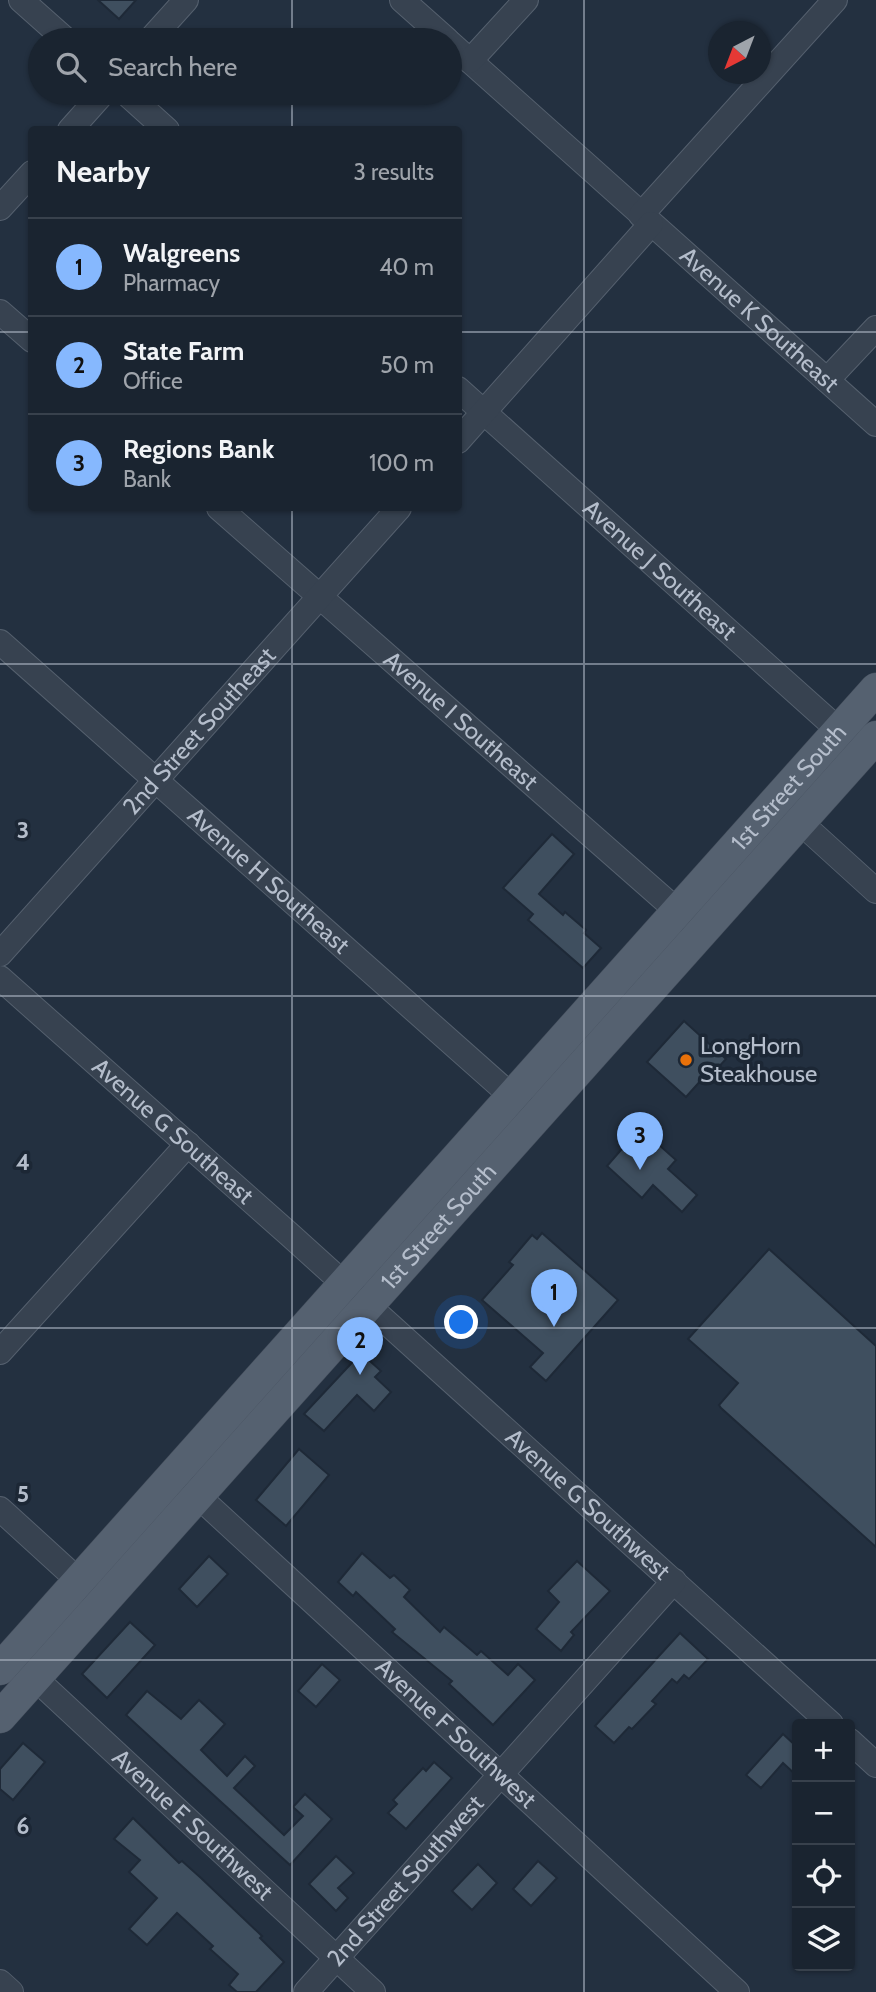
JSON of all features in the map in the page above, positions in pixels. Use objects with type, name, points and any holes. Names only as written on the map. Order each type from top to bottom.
[{"type":"main road","name":"1st Street South","points":[[0,1717],[536,1117],[839,731],[876,689]]},
{"type":"main road","name":"1st Street South","points":[[6,1662],[510,1096],[690,923],[800,822],[870,744]]},
{"type":"street","points":[[21,0],[52,28]]},
{"type":"street","points":[[161,28],[186,0]]},
{"type":"street","name":"Avenue K Southeast","points":[[402,0],[433,28]]},
{"type":"street","points":[[470,61],[526,0]]},
{"type":"street","points":[[462,437],[835,0]]},
{"type":"street","name":"Avenue K Southeast","points":[[462,54],[876,424]]},
{"type":"street","points":[[74,126],[93,105]]},
{"type":"street","points":[[139,105],[163,126]]},
{"type":"street","points":[[0,208],[28,177]]},
{"type":"street","points":[[0,312],[28,336]]},
{"type":"street","points":[[827,380],[876,328]]},
{"type":"street","name":"Avenue J Southeast","points":[[462,393],[839,731],[870,744]]},
{"type":"street","name":"Avenue I Southeast","points":[[222,511],[690,923]]},
{"type":"street","name":"2nd Street Southeast","points":[[0,954],[396,511]]},
{"type":"street","name":"Avenue H Southeast","points":[[0,642],[536,1117]]},
{"type":"street","points":[[800,822],[876,891]]},
{"type":"street","name":"Avenue G Southeast","points":[[0,978],[344,1284]]},
{"type":"street","points":[[0,1352],[188,1144]]},
{"type":"street","name":"Avenue G Southwest","points":[[344,1284],[826,1719]]},
{"type":"street","name":"Avenue F Southwest","points":[[173,1475],[737,1992]]},
{"type":"street","points":[[0,1509],[103,1603]]},
{"type":"street","name":"2nd Street Southwest","points":[[306,1992],[674,1581]]},
{"type":"street","name":"Avenue E Southwest","points":[[6,1662],[36,1678],[373,1992]]},
{"type":"street","points":[[855,1746],[876,1765]]},
{"type":"street","points":[[0,1982],[10,1992]]},
{"type":"building","points":[[98,0],[136,0],[119,19]]},
{"type":"building","points":[[552,834],[574,854],[539,894],[586,930],[584,933],[601,948],[583,968],[528,920],[533,914],[503,888]]},
{"type":"building","name":"LongHorn Steakhouse","points":[[684,1021],[726,1059],[706,1081],[703,1078],[686,1097],[647,1062]]},
{"type":"building","points":[[640,1128],[676,1160],[668,1169],[697,1195],[682,1212],[653,1185],[642,1198],[607,1166]]},
{"type":"building","points":[[542,1233],[618,1300],[546,1381],[530,1367],[543,1353],[482,1300],[513,1265],[509,1262],[532,1235],[537,1239]]},
{"type":"building","points":[[769,1249],[876,1346],[876,1547],[721,1408],[719,1405],[738,1383],[688,1339]]},
{"type":"building","points":[[361,1353],[381,1371],[375,1377],[391,1392],[374,1411],[357,1395],[324,1431],[304,1414]]},
{"type":"building","points":[[299,1449],[329,1475],[286,1526],[256,1500]]},
{"type":"building","points":[[362,1553],[390,1578],[394,1575],[410,1590],[404,1597],[440,1632],[444,1627],[477,1655],[481,1651],[508,1675],[518,1664],[535,1680],[493,1725],[449,1684],[452,1681],[392,1632],[395,1629],[356,1592],[353,1596],[338,1582]]},
{"type":"building","points":[[209,1556],[228,1574],[197,1607],[179,1589]]},
{"type":"building","points":[[577,1561],[610,1591],[571,1632],[574,1635],[561,1651],[536,1629],[559,1602],[548,1591]]},
{"type":"building","points":[[130,1622],[155,1645],[107,1698],[82,1674]]},
{"type":"building","points":[[680,1633],[708,1659],[689,1679],[684,1675],[677,1683],[672,1679],[652,1701],[656,1704],[614,1743],[595,1726]]},
{"type":"building","points":[[322,1664],[340,1680],[316,1707],[298,1691]]},
{"type":"building","points":[[147,1691],[181,1719],[199,1700],[225,1724],[201,1750],[227,1776],[245,1756],[255,1766],[234,1788],[284,1835],[303,1816],[293,1807],[305,1794],[332,1819],[290,1865],[126,1715]]},
{"type":"building","points":[[783,1734],[792,1742],[792,1771],[783,1763],[761,1788],[746,1775]]},
{"type":"building","points":[[23,1743],[45,1762],[13,1800],[0,1789],[0,1769]]},
{"type":"building","points":[[434,1762],[452,1778],[406,1829],[388,1813],[397,1804],[393,1800],[423,1768],[426,1771]]},
{"type":"building","points":[[133,1818],[179,1863],[182,1861],[262,1936],[260,1938],[284,1962],[256,1992],[237,1992],[229,1985],[238,1974],[210,1949],[213,1946],[177,1913],[147,1945],[129,1929],[157,1898],[129,1872],[140,1860],[114,1839]]},
{"type":"building","points":[[336,1856],[354,1873],[338,1888],[348,1898],[336,1911],[309,1884]]},
{"type":"building","points":[[538,1861],[557,1878],[531,1906],[513,1889]]},
{"type":"building","points":[[478,1864],[497,1883],[472,1910],[452,1891]]},
{"type":"place","name":"LongHorn Steakhouse","points":[[686,1060]]},
{"type":"place","name":"Regions Bank","points":[[640,1170]]},
{"type":"place","name":"Walgreens","points":[[554,1327]]},
{"type":"place","name":"State Farm","points":[[360,1375]]}]
